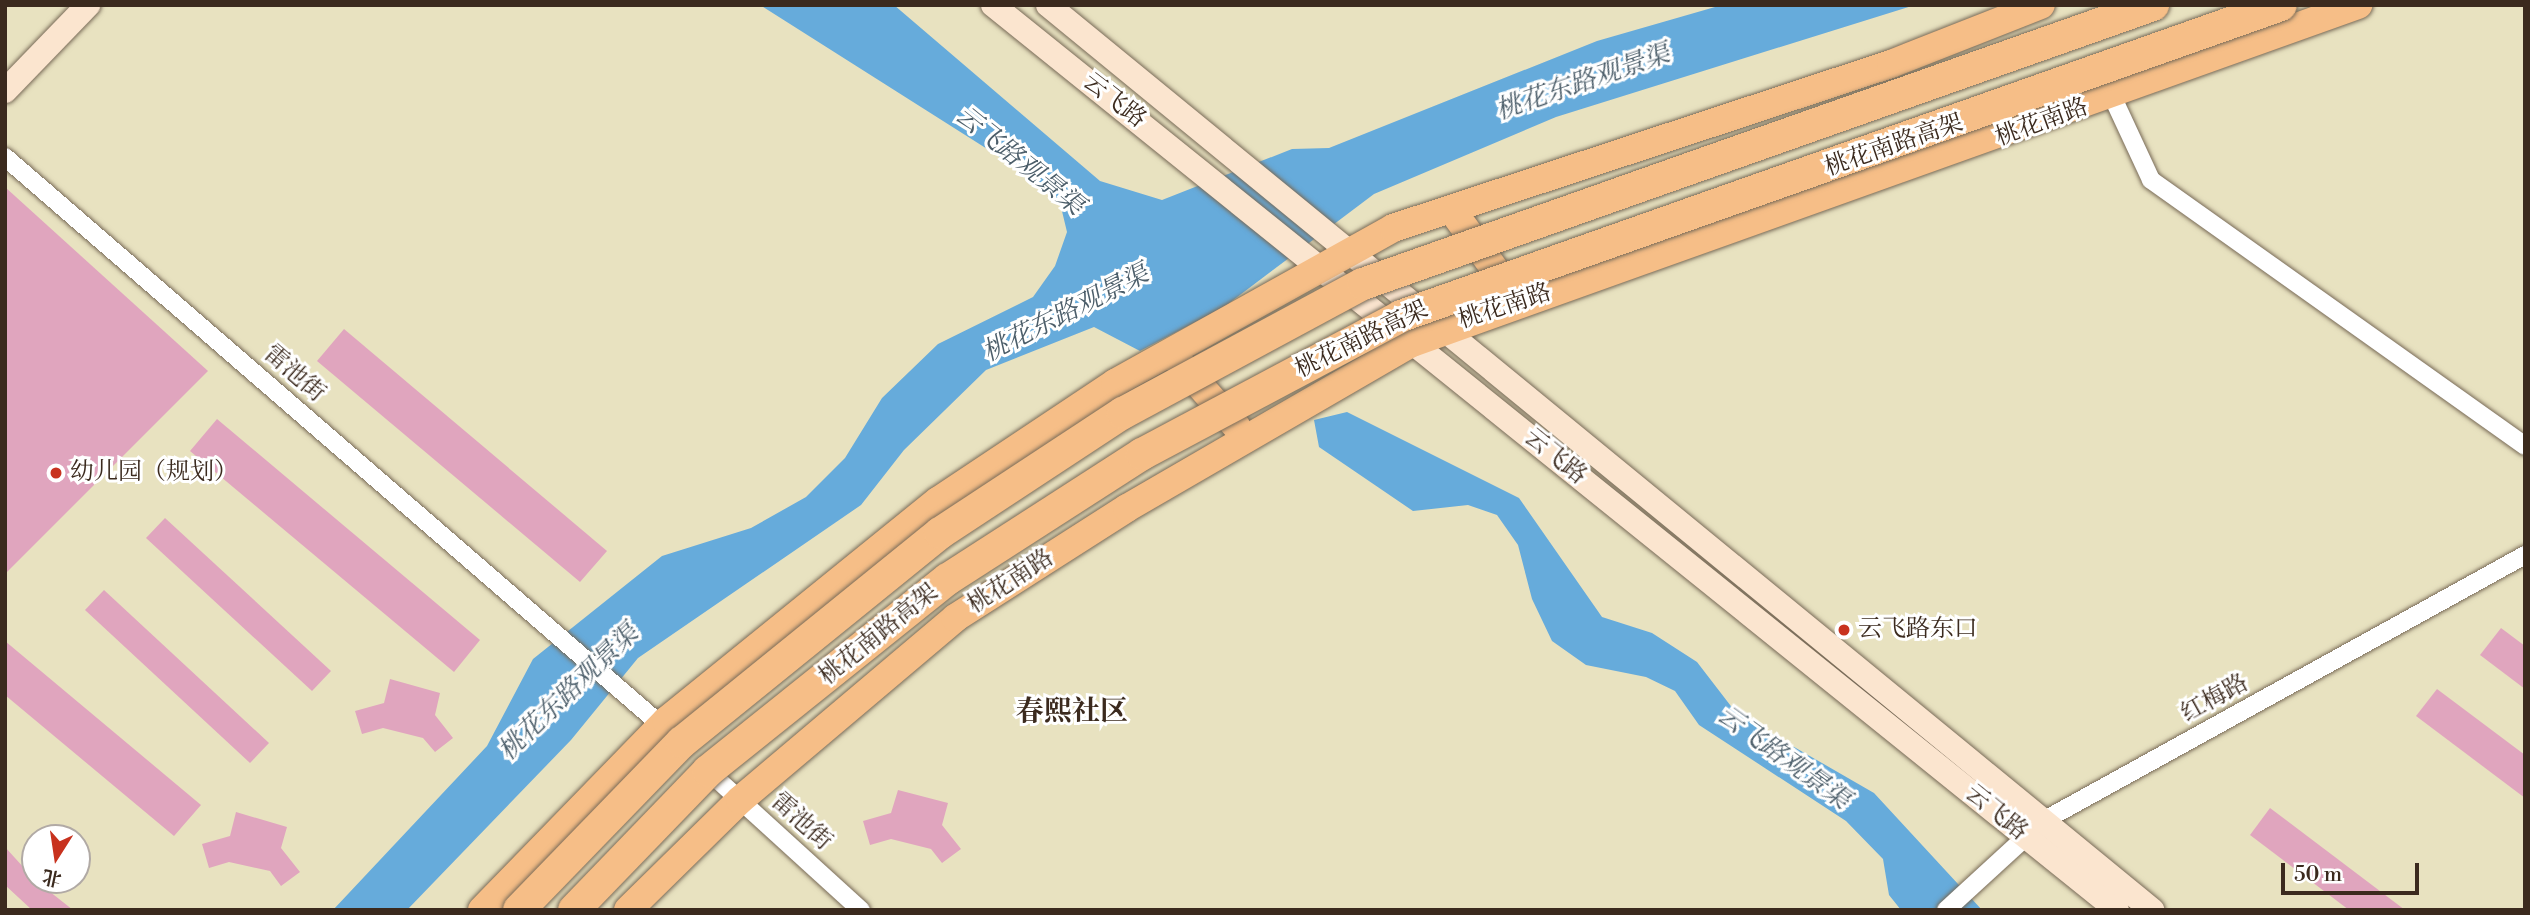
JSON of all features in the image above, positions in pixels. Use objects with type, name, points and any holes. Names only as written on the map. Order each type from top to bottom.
[{"type":"highway","name":"桃花南路高架","points":[[519,910],[672,734],[940,533],[1124,413],[1363,284],[2153,5]]},
{"type":"highway","name":"桃花南路高架","points":[[574,910],[708,771],[948,579],[1142,454],[1401,316],[2281,5]]},
{"type":"main road","points":[[5,90],[88,5]]},
{"type":"main road","name":"云飞路","points":[[993,5],[1412,342],[2035,829],[2152,910]]},
{"type":"main road","name":"云飞路","points":[[1048,5],[1442,327],[2035,829],[2117,910]]},
{"type":"main road","points":[[482,910],[672,734],[938,501],[1170,352],[1343,246],[1393,228],[1454,213],[1891,64],[2040,5]]},
{"type":"main road","name":"桃花南路","points":[[628,910],[740,800],[955,618],[1247,438],[1412,342],[1442,327],[2113,98],[2358,5]]},
{"type":"main road","points":[[1454,213],[1518,303]]},
{"type":"main road","points":[[1170,352],[1247,438]]},
{"type":"street","points":[[2113,98],[2151,180],[2525,446]]},
{"type":"street","name":"雷池街","points":[[5,157],[672,734]]},
{"type":"street","name":"红梅路","points":[[1946,910],[2035,829],[2525,555]]},
{"type":"street","name":"雷池街","points":[[708,771],[861,910]]},
{"type":"water","points":[[760,5],[894,5],[1100,181],[1162,200],[1292,149],[1329,148],[1597,41],[1722,5],[1915,5],[1556,117],[1374,194],[1224,307],[1140,351],[1094,327],[986,370],[904,450],[861,505],[638,658],[571,740],[407,910],[333,910],[487,746],[533,659],[662,556],[751,528],[806,497],[845,458],[882,398],[938,344],[1033,297],[1055,266],[1067,232],[1061,207],[1044,185]]},
{"type":"water","name":"云飞路观景渠","points":[[1347,412],[1519,498],[1602,617],[1652,633],[1697,662],[1737,714],[1874,793],[1982,910],[1901,910],[1889,895],[1883,859],[1846,821],[1699,725],[1675,691],[1646,677],[1586,665],[1552,641],[1532,599],[1518,545],[1497,515],[1468,505],[1413,511],[1319,447],[1314,420]]},
{"type":"building","name":"幼儿园（规划）","points":[[5,187],[208,371],[5,574]]},
{"type":"building","points":[[344,329],[607,551],[580,582],[317,361]]},
{"type":"building","points":[[217,419],[480,640],[454,672],[190,451]]},
{"type":"building","points":[[165,518],[331,671],[312,691],[146,538]]},
{"type":"building","points":[[104,590],[269,743],[250,763],[85,610]]},
{"type":"building","points":[[2501,628],[2525,646],[2525,689],[2480,655]]},
{"type":"building","points":[[5,641],[201,805],[174,836],[5,695]]},
{"type":"building","points":[[390,679],[440,693],[435,715],[453,738],[435,752],[423,738],[383,728],[362,734],[355,711],[384,703]]},
{"type":"building","points":[[2437,689],[2525,755],[2525,798],[2416,716]]},
{"type":"building","points":[[898,790],[948,803],[942,825],[961,849],[942,863],[931,849],[891,839],[870,845],[863,821],[891,813]]},
{"type":"building","points":[[2270,808],[2405,910],[2349,910],[2250,835]]},
{"type":"building","points":[[236,812],[287,827],[281,848],[300,872],[281,886],[270,871],[229,862],[209,868],[202,844],[230,836]]},
{"type":"building","points":[[5,847],[21,865],[21,894],[53,894],[73,910],[32,910],[5,885]]},
{"type":"place","name":"幼儿园（规划）","points":[[56,473]]},
{"type":"place","name":"云飞路东口","points":[[1844,630]]},
{"type":"district","name":"春熙社区","points":[[1072,712]]},
{"type":"water label","name":"桃花东路观景渠","points":[[1583,83]]},
{"type":"water label","name":"桃花东路观景渠","points":[[1066,314]]},
{"type":"water label","name":"桃花东路观景渠","points":[[569,693]]}]
